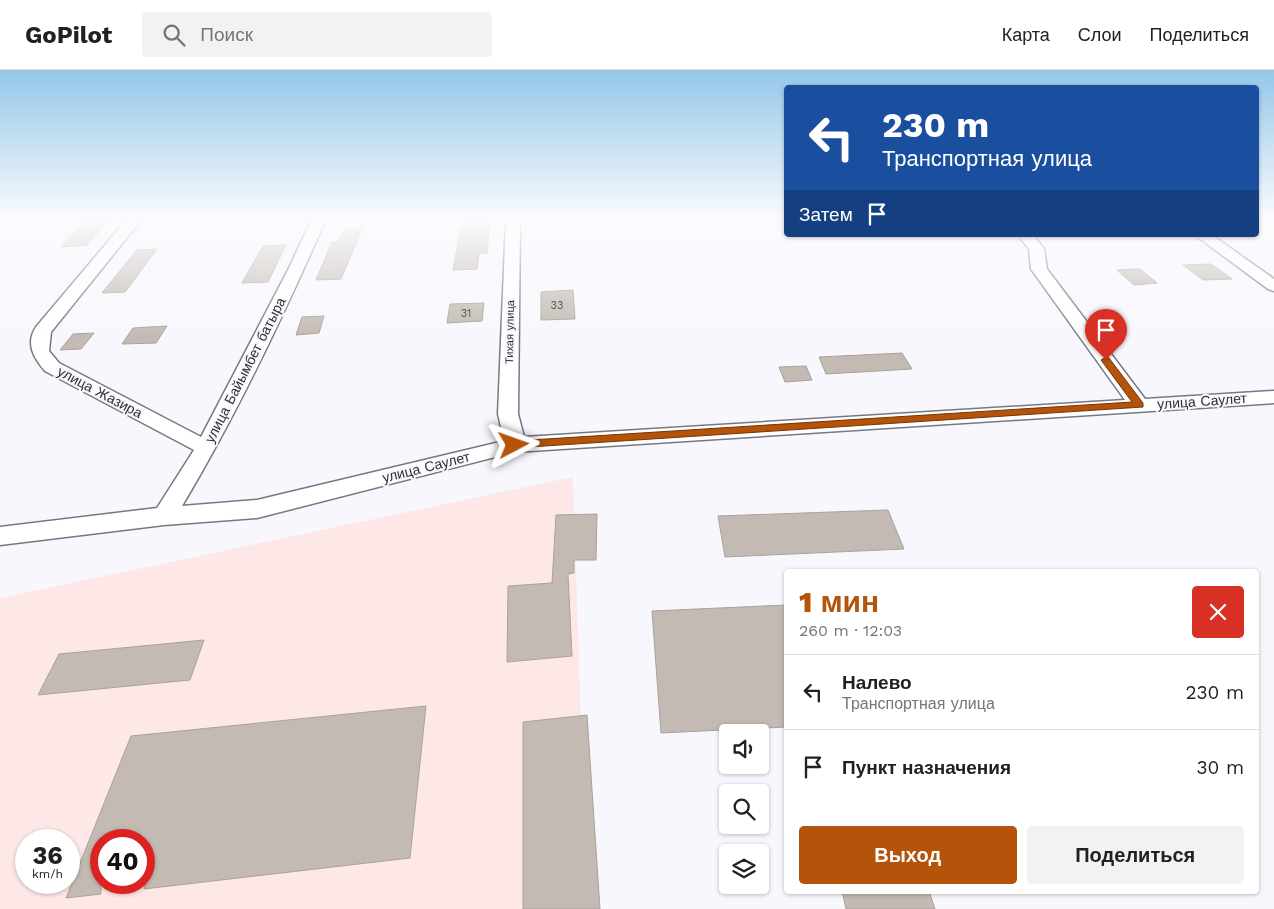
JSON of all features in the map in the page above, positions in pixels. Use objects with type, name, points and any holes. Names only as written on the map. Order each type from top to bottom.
[{"type":"street","name":"улица Жазира","points":[[102,258],[42,331],[38,345],[43,357],[52,367],[206,448]]},
{"type":"street","name":"улица Байымбет батыра","points":[[164,516],[206,448],[301,258]]},
{"type":"street","name":"Тихая улица","points":[[512,258],[508,414],[514,445]]},
{"type":"street","points":[[1037,258],[1039,269],[1139,405]]},
{"type":"street","points":[[1235,258],[1274,286]]},
{"type":"street","name":"улица Саулет","points":[[0,536],[164,516],[257,508],[514,445],[1274,397]]},
{"type":"shaded area","points":[[573,477],[587,909],[0,909],[0,598]]},
{"type":"building","points":[[130,258],[150,258],[125,292],[102,293]]},
{"type":"building","points":[[256,258],[280,258],[268,282],[242,283]]},
{"type":"building","points":[[325,258],[350,258],[341,279],[316,280]]},
{"type":"building","points":[[455,258],[478,258],[477,269],[453,270]]},
{"type":"building","points":[[1211,264],[1232,279],[1203,280],[1183,265]]},
{"type":"building","points":[[1140,269],[1157,283],[1134,285],[1117,270]]},
{"type":"building","points":[[573,290],[575,319],[541,320],[541,292]]},
{"type":"building","points":[[484,303],[482,321],[447,323],[450,304]]},
{"type":"building","points":[[324,316],[319,333],[296,335],[302,317]]},
{"type":"building","points":[[167,326],[156,343],[122,344],[133,328]]},
{"type":"building","points":[[94,333],[81,349],[60,350],[73,334]]},
{"type":"building","points":[[902,353],[912,369],[826,374],[819,357]]},
{"type":"building","points":[[806,366],[812,380],[785,382],[779,367]]},
{"type":"building","points":[[888,510],[904,549],[725,557],[718,516]]},
{"type":"building","points":[[597,514],[596,560],[574,560],[574,573],[568,574],[572,656],[507,662],[508,586],[552,583],[556,515]]},
{"type":"building","points":[[784,605],[784,727],[769,728],[769,724],[719,724],[719,730],[661,733],[652,611]]},
{"type":"building","points":[[204,640],[190,680],[38,695],[59,654]]},
{"type":"building","points":[[426,706],[410,858],[155,888],[155,829],[94,829],[131,736]]},
{"type":"building","points":[[587,715],[600,909],[523,909],[523,722]]},
{"type":"building","points":[[90,838],[90,894],[101,894],[66,898],[68,894],[80,894],[80,863]]},
{"type":"building","points":[[843,894],[930,894],[935,909],[846,909]]},
{"type":"route","points":[[514,445],[1139,405],[1106,360]]}]
